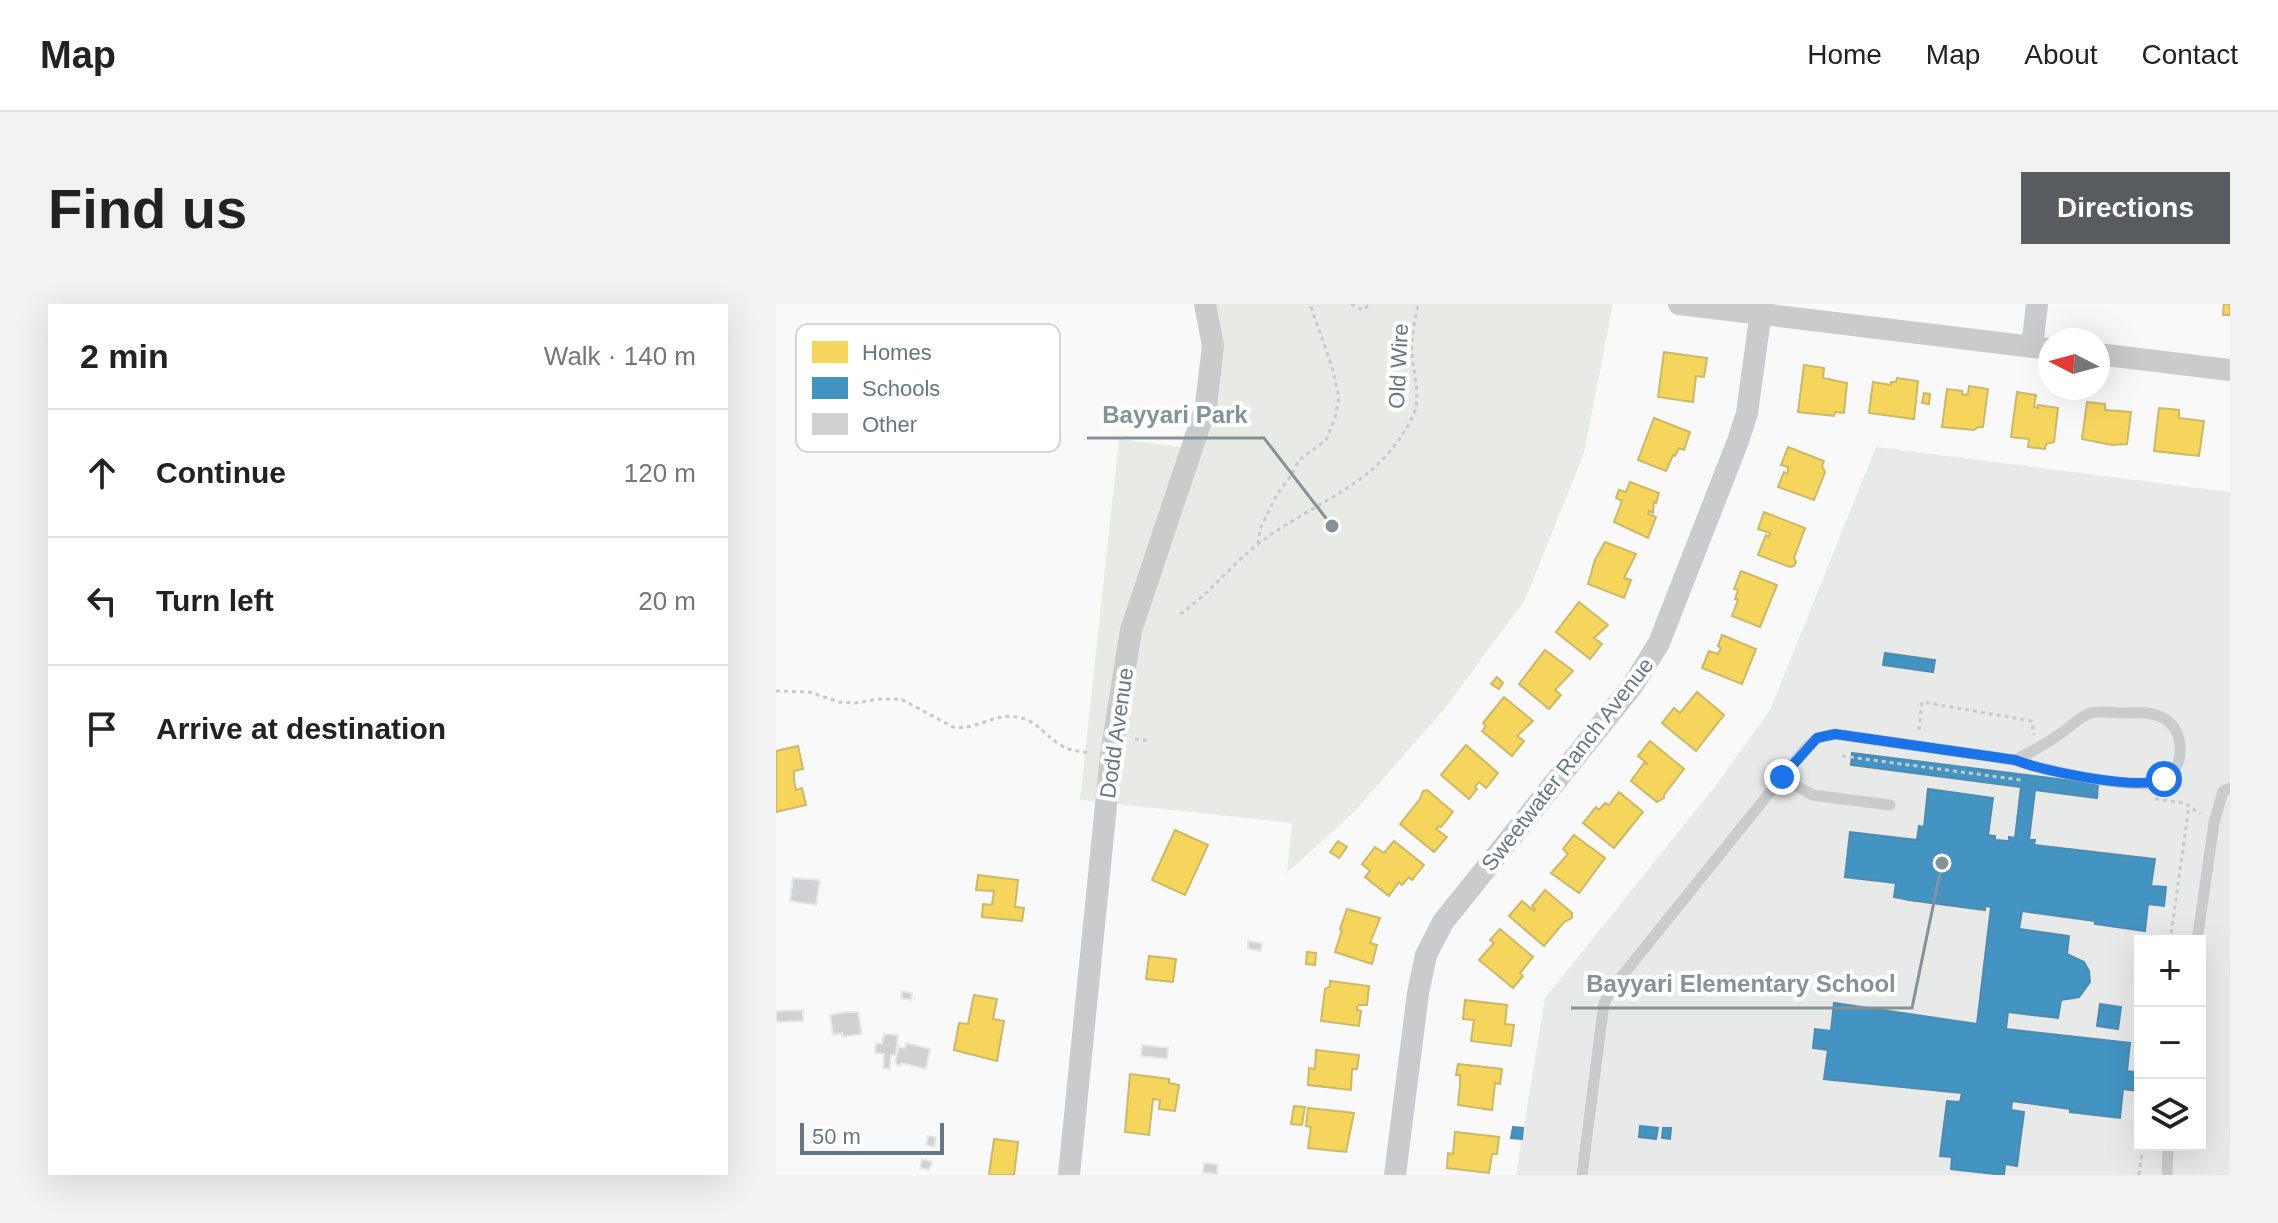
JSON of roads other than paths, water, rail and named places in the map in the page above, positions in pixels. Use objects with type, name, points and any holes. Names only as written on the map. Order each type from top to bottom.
[{"type":"street","name":"Dodd Avenue","points":[[1069,1175],[1113,740],[1131,630],[1206,406],[1213,346],[1205,304]]},
{"type":"street","points":[[1679,304],[1761,309],[2038,348]]},
{"type":"street","points":[[2037,304],[2039,328]]},
{"type":"street","name":"Sweetwater Ranch Avenue","points":[[1395,1175],[1418,993],[1426,955],[1443,922],[1633,685],[1659,643],[1747,413],[1761,309]]},
{"type":"street","points":[[2110,355],[2230,370]]},
{"type":"lane","points":[[1582,1175],[1604,1003],[1614,986],[1817,738],[1835,734],[2015,760],[2032,767],[2128,783],[2155,783],[2164,779],[2181,755],[2181,740],[2163,717],[2146,713],[2089,713],[2036,751],[2015,760]]},
{"type":"lane","points":[[1782,777],[1812,795],[1890,805]]},
{"type":"lane","points":[[2198,935],[2214,823],[2223,791],[2230,788]]},
{"type":"lane","points":[[2167,1175],[2168,1151]]},
{"type":"place","name":"Bayyari Park","points":[[1332,526]]},
{"type":"place","name":"Bayyari Elementary School","points":[[1942,863]]}]
